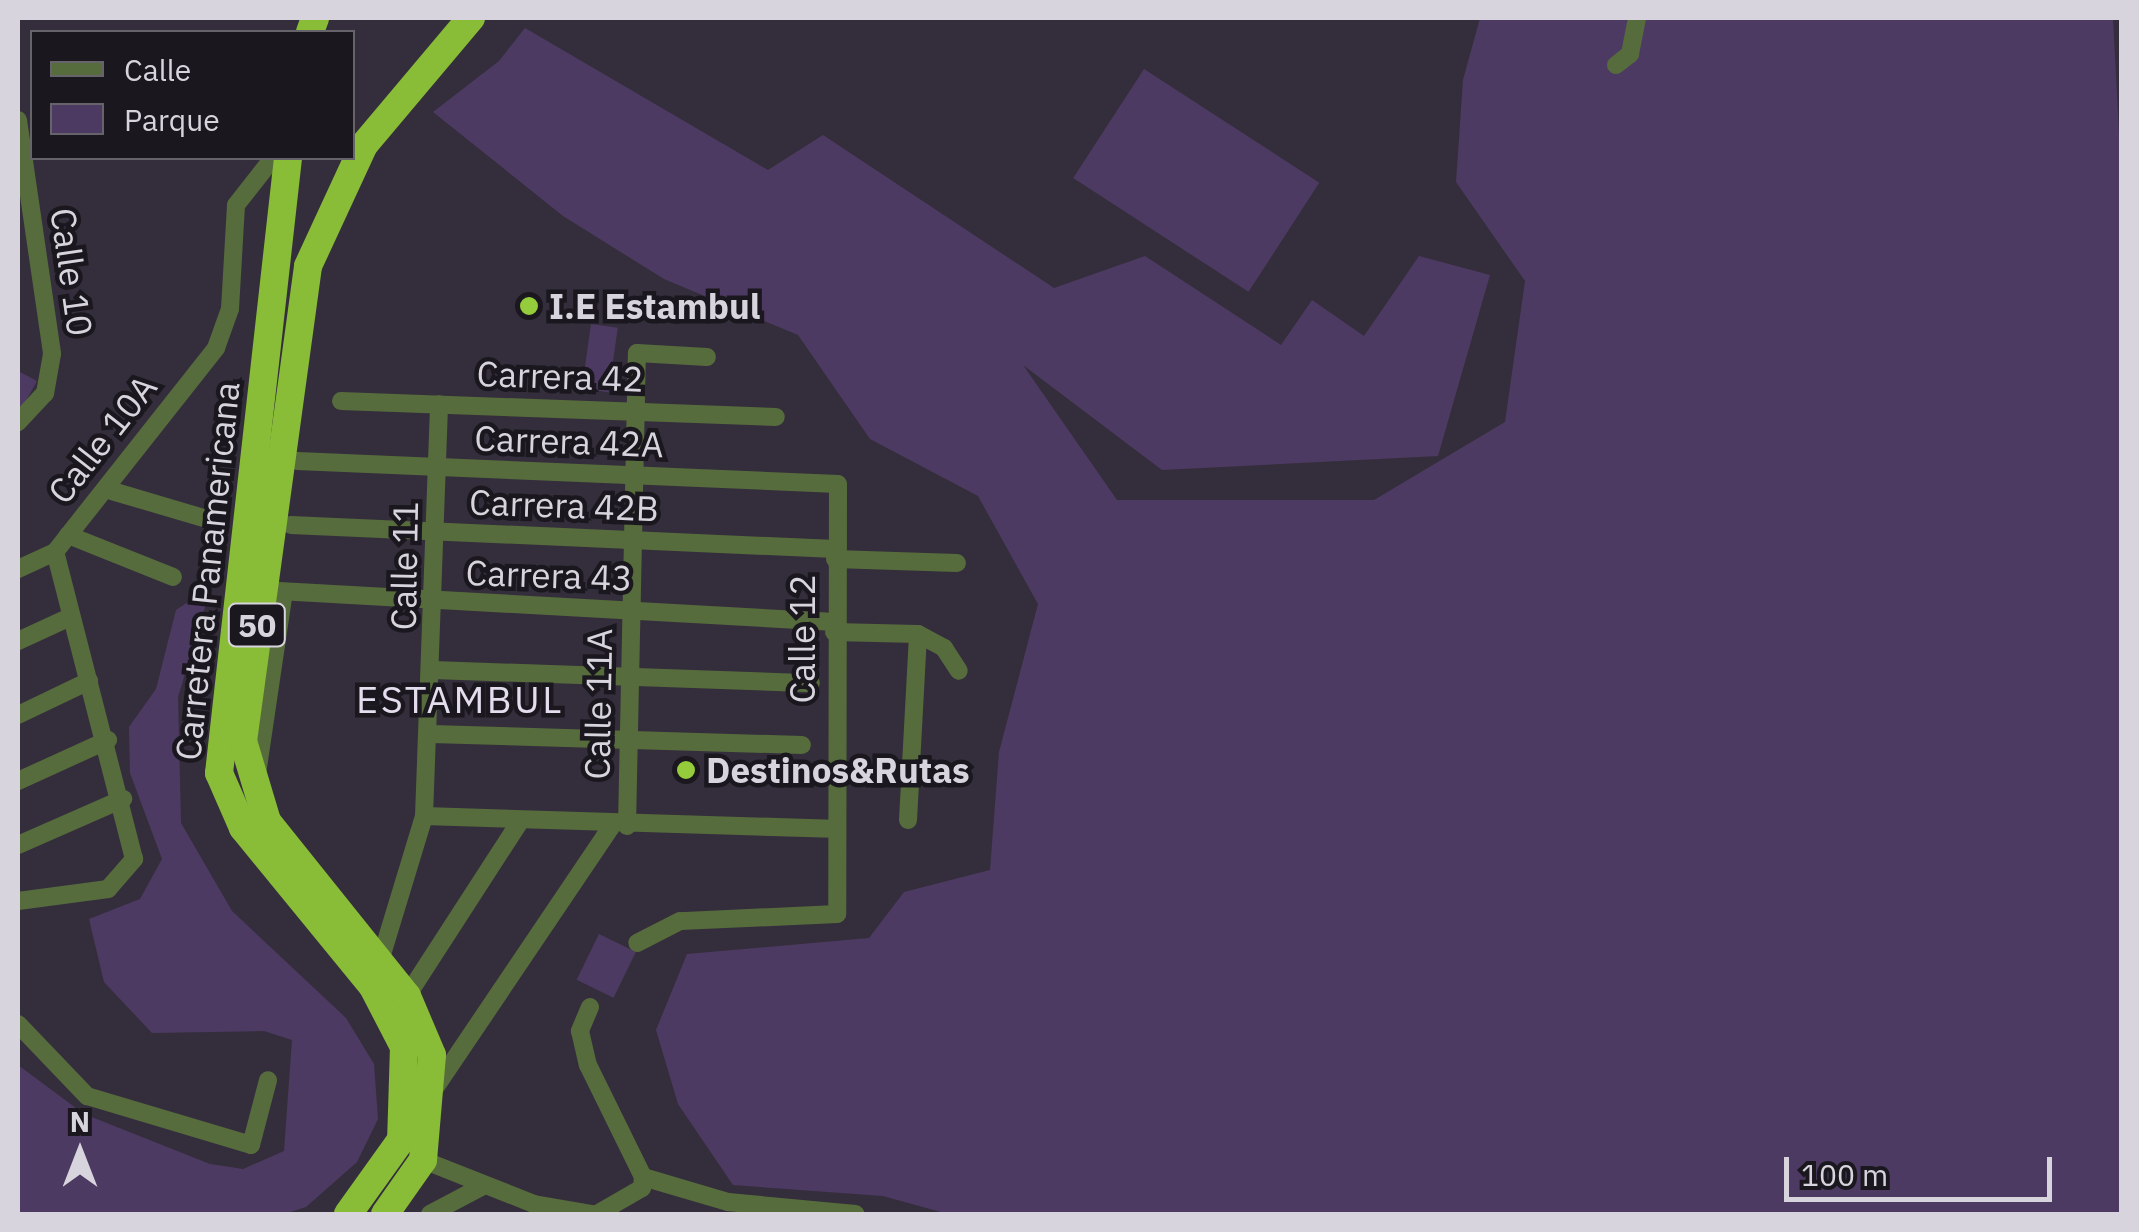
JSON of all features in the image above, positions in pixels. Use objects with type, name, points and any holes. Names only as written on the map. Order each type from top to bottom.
[{"type":"highway","name":"Carretera Panamericana","points":[[384,1214],[424,1160],[435,1088],[408,996],[254,799],[243,741],[273,591],[296,318],[317,238],[364,145],[471,18]]},
{"type":"highway","name":"Carretera Panamericana","points":[[288,160],[219,773],[243,828],[373,987],[404,1047],[401,1140],[348,1214]]},
{"type":"street","points":[[1616,65],[1630,54],[1637,18]]},
{"type":"street","name":"Calle 10","points":[[18,120],[52,354],[45,394],[18,422]]},
{"type":"street","name":"Calle 10A","points":[[18,901],[108,889],[134,860],[133,830],[68,618],[55,552],[112,491],[216,348],[230,308],[236,206],[271,160]]},
{"type":"street","name":"Calle 11A","points":[[435,1088],[620,826],[632,741],[631,541],[637,354],[707,357]]},
{"type":"street","name":"Carrera 42","points":[[341,401],[776,417]]},
{"type":"street","name":"Calle 11","points":[[380,961],[424,816],[438,603],[439,404]]},
{"type":"street","name":"Carrera 42A","points":[[297,461],[838,484]]},
{"type":"street","name":"Calle 12","points":[[638,942],[680,921],[837,914],[832,829],[838,484]]},
{"type":"street","points":[[112,491],[203,518]]},
{"type":"street","name":"Carrera 42B","points":[[291,525],[631,541],[957,563]]},
{"type":"street","points":[[68,535],[173,578]]},
{"type":"street","points":[[18,570],[55,552]]},
{"type":"street","name":"Carrera 43","points":[[273,591],[438,603],[633,610],[918,634]]},
{"type":"street","points":[[18,641],[68,618]]},
{"type":"street","points":[[908,820],[918,634],[944,648],[959,671]]},
{"type":"street","points":[[434,670],[811,683]]},
{"type":"street","points":[[18,715],[90,680]]},
{"type":"street","points":[[431,734],[802,745]]},
{"type":"street","points":[[18,781],[108,740]]},
{"type":"street","points":[[18,845],[124,799]]},
{"type":"street","points":[[424,816],[518,823],[832,829]]},
{"type":"street","points":[[408,996],[518,823]]},
{"type":"street","points":[[424,1160],[485,1184],[584,1214],[642,1188],[643,1177],[588,1064],[580,1031],[590,1006]]},
{"type":"street","points":[[18,1024],[87,1096],[252,1145],[268,1080]]},
{"type":"street","points":[[643,1177],[728,1202],[855,1214]]},
{"type":"street","points":[[430,1214],[485,1184]]},
{"type":"green space","points":[[1480,18],[2113,18],[2122,191],[2121,1214],[948,1214],[883,1196],[733,1185],[678,1104],[656,1030],[687,954],[869,938],[904,892],[990,870],[999,752],[1038,604],[978,496],[870,439],[798,335],[664,279],[563,216],[433,112],[499,61],[525,28],[768,170],[823,135],[1054,288],[1145,256],[1281,345],[1312,300],[1364,336],[1419,256],[1490,275],[1438,456],[1162,470],[1023,365],[1117,500],[1374,500],[1505,422],[1525,281],[1456,182],[1463,80]]},
{"type":"green space","points":[[1144,69],[1319,183],[1248,292],[1073,178]]},
{"type":"green space","points":[[591,324],[618,328],[609,392],[582,388]]},
{"type":"green space","points":[[18,371],[37,381],[18,415]]},
{"type":"green space","points":[[211,587],[178,697],[181,823],[232,911],[346,1018],[374,1064],[378,1119],[357,1162],[306,1207],[284,1214],[18,1214],[18,1065],[84,1114],[210,1164],[243,1169],[284,1151],[292,1040],[264,1031],[152,1033],[104,982],[89,919],[140,899],[162,859],[130,773],[129,727],[156,689],[176,610]]},
{"type":"green space","points":[[599,934],[636,952],[613,998],[577,980]]},
{"type":"place","name":"I.E Estambul","points":[[529,306]]},
{"type":"place","name":"Destinos&Rutas","points":[[686,770]]},
{"type":"district","name":"ESTAMBUL","points":[[460,699]]}]
